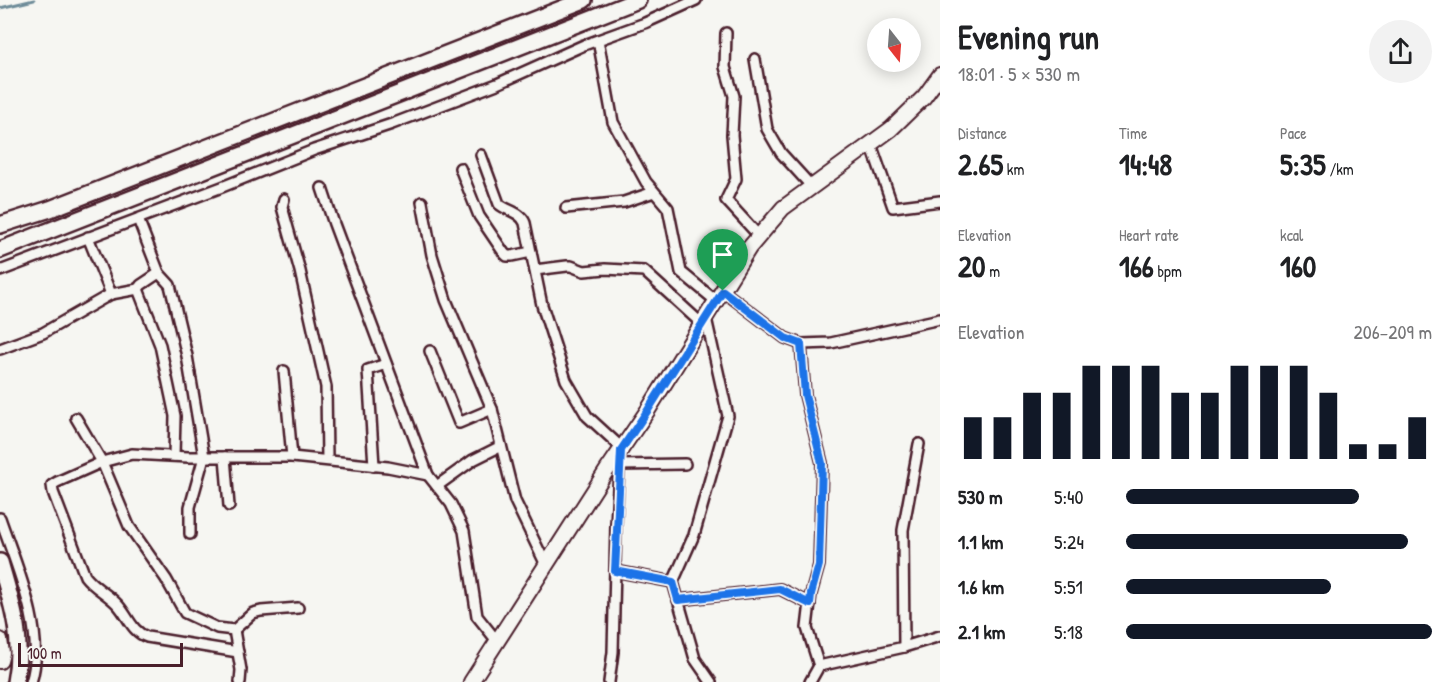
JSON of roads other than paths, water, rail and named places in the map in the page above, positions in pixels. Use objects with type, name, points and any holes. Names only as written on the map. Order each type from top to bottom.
[{"type":"main road","points":[[0,225],[50,209],[584,0]]},
{"type":"main road","points":[[0,250],[638,0]]},
{"type":"main road","points":[[471,682],[648,410],[749,248],[783,208],[891,129],[924,97],[940,75]]},
{"type":"main road","points":[[0,562],[18,639],[15,682]]},
{"type":"main road","points":[[0,640],[2,653],[0,661]]},
{"type":"street","points":[[0,271],[322,147],[497,84],[598,40],[645,24],[696,0]]},
{"type":"street","points":[[726,33],[725,67],[734,96],[732,135],[736,179],[726,200],[759,236]]},
{"type":"street","points":[[598,40],[613,122],[646,182],[668,208],[681,272],[785,338],[801,344],[831,343],[940,319]]},
{"type":"street","points":[[755,59],[767,129],[781,153],[812,187]]},
{"type":"street","points":[[871,144],[893,207],[940,201]]},
{"type":"street","points":[[481,155],[499,204],[523,218],[542,305],[566,380],[586,416],[621,449],[613,651],[609,682]]},
{"type":"street","points":[[460,168],[479,216],[507,256],[531,252]]},
{"type":"street","points":[[322,188],[428,475],[451,504],[464,531],[477,616],[497,642]]},
{"type":"street","points":[[567,208],[624,202],[654,192]]},
{"type":"street","points":[[284,199],[282,207],[300,271],[326,387],[327,460]]},
{"type":"street","points":[[422,202],[432,255],[446,300],[492,409],[515,501],[546,565]]},
{"type":"street","points":[[138,219],[159,273],[170,285],[186,349],[204,457],[190,507],[190,534]]},
{"type":"street","points":[[88,237],[111,294]]},
{"type":"street","points":[[535,270],[571,266],[584,271],[605,269],[644,271],[704,321],[728,416],[694,535],[673,582],[695,659],[711,682]]},
{"type":"street","points":[[0,349],[44,333],[111,294],[138,289],[159,273]]},
{"type":"street","points":[[138,289],[160,345],[175,416],[174,456]]},
{"type":"street","points":[[801,344],[805,395],[822,463],[819,565],[811,594],[807,627],[819,666],[810,682]]},
{"type":"street","points":[[430,351],[459,423],[492,409]]},
{"type":"street","points":[[374,466],[368,370],[386,364]]},
{"type":"street","points":[[284,371],[292,457]]},
{"type":"street","points":[[76,418],[102,462],[129,526],[166,579],[185,613],[217,628],[234,630],[253,613],[298,608]]},
{"type":"street","points":[[904,647],[903,530],[918,444]]},
{"type":"street","points":[[437,486],[473,460],[501,446]]},
{"type":"street","points":[[238,652],[140,635],[116,603],[85,576],[52,485],[102,462],[132,454],[292,457],[374,466],[428,475]]},
{"type":"street","points":[[225,457],[229,506]]},
{"type":"street","points":[[620,465],[685,464]]},
{"type":"street","points":[[0,518],[29,606],[35,645],[34,672],[31,682]]},
{"type":"street","points":[[615,571],[673,582]]},
{"type":"street","points":[[678,600],[780,589],[810,604]]},
{"type":"street","points":[[234,630],[241,670],[240,682]]},
{"type":"street","points":[[819,666],[904,647],[940,636]]},
{"type":"waterway","points":[[0,8],[34,0]]}]
